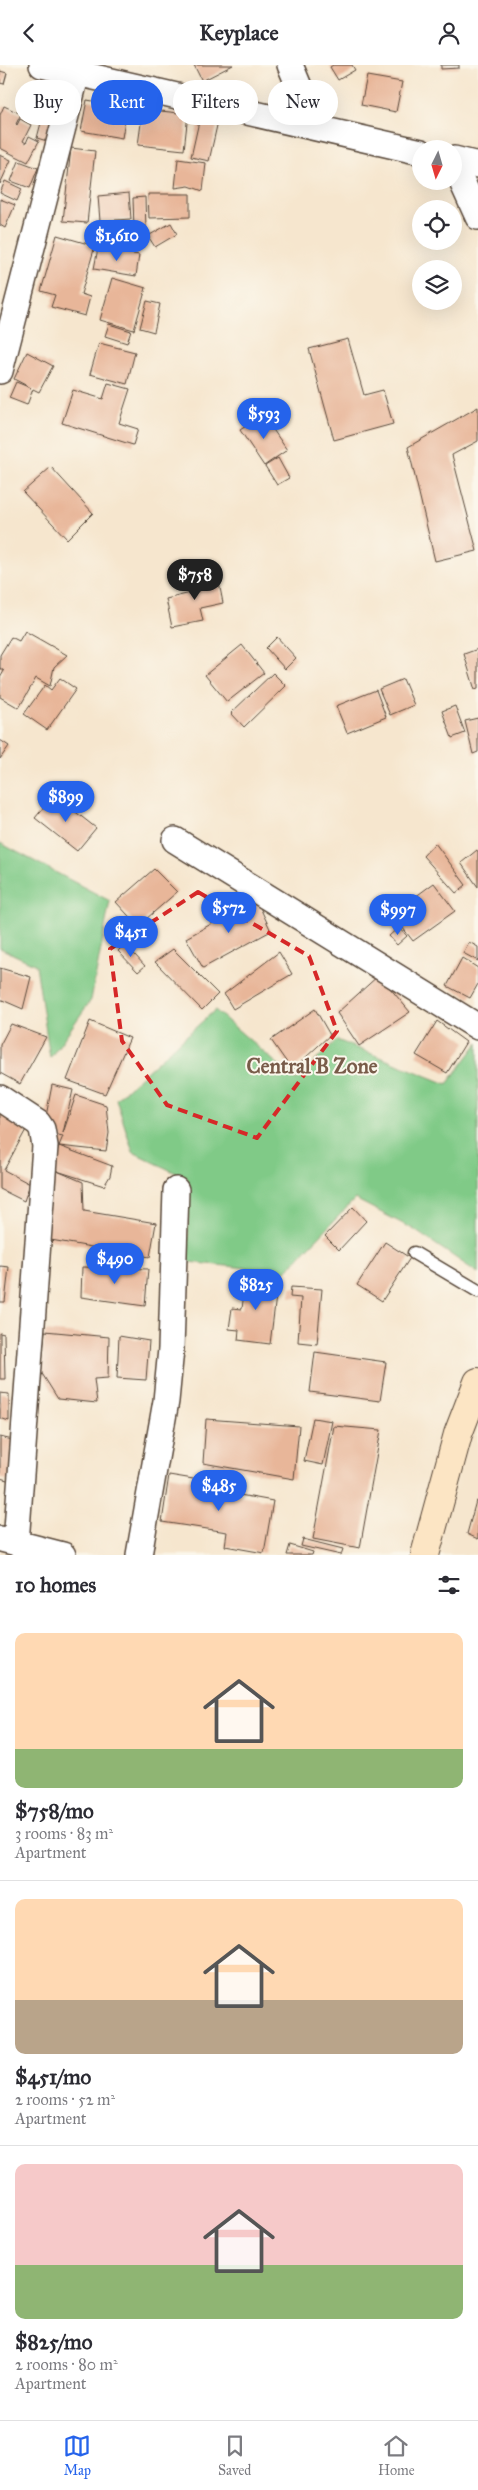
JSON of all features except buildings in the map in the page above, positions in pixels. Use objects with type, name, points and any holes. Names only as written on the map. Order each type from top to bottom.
[{"type":"street","points":[[42,65],[412,150]]},
{"type":"street","points":[[290,65],[316,127]]},
{"type":"street","points":[[0,371],[77,73]]},
{"type":"street","points":[[462,161],[478,165]]},
{"type":"street","points":[[462,182],[478,217]]},
{"type":"street","points":[[175,840],[478,1027]]},
{"type":"street","points":[[0,1097],[38,1123],[42,1129],[45,1145],[8,1541],[64,1555]]},
{"type":"street","points":[[139,1555],[166,1401],[171,1349],[176,1190]]},
{"type":"street","points":[[425,1555],[458,1433],[478,1382]]},
{"type":"lane","points":[[414,1253],[478,1291]]},
{"type":"highlighted area","points":[[198,892],[309,956],[337,1031],[257,1138],[167,1105],[122,1041],[110,949]]},
{"type":"green space","points":[[0,843],[110,901],[91,1000],[50,1058],[36,965],[0,948]]},
{"type":"green space","points":[[215,1010],[296,1080],[337,1040],[447,1084],[478,1043],[478,1273],[413,1229],[355,1199],[285,1272],[188,1262],[188,1179],[133,1152],[116,1099]]},
{"type":"district","name":"Central B Zone","points":[[312,1066]]}]
